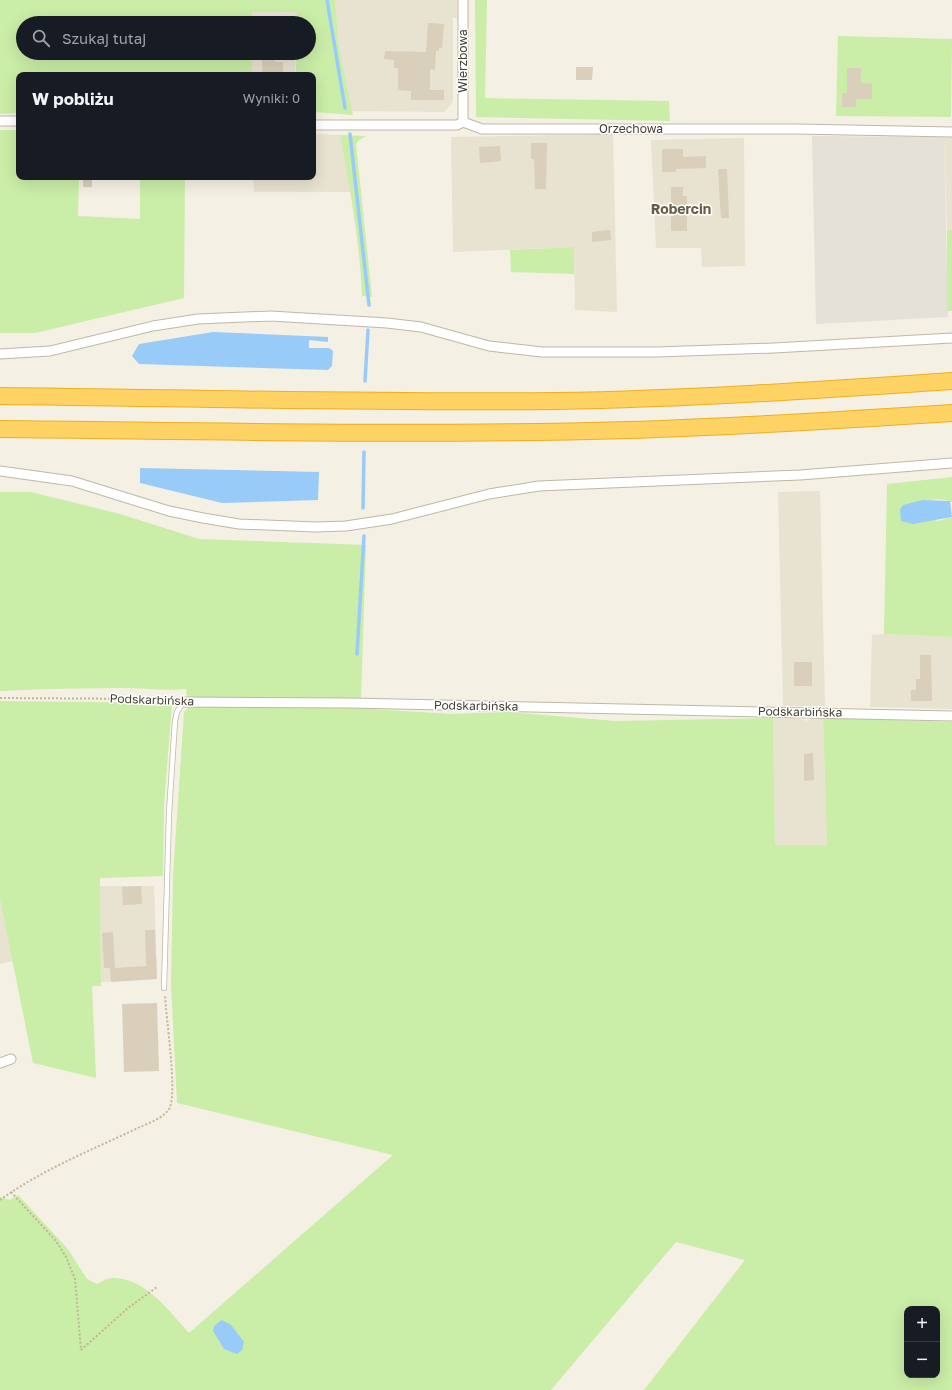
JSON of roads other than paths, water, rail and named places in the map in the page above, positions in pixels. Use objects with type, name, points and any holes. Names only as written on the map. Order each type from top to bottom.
[{"type":"highway","points":[[0,396],[556,401],[772,393],[952,381]]},
{"type":"highway","points":[[0,429],[411,433],[617,430],[764,425],[952,413]]},
{"type":"street","name":"Wierzbowa","points":[[463,0],[463,122]]},
{"type":"street","points":[[0,121],[16,121]]},
{"type":"street","name":"Orzechowa","points":[[316,125],[457,125],[463,122],[482,129],[797,129],[952,132]]},
{"type":"street","points":[[0,354],[50,351],[153,326],[198,319],[271,316],[387,323],[421,327],[489,346],[542,352],[681,352],[952,338]]},
{"type":"street","points":[[0,471],[72,481],[169,511],[203,518],[239,524],[316,527],[346,526],[392,519],[489,494],[539,486],[800,475],[952,463]]},
{"type":"street","name":"Podskarbińska","points":[[183,702],[351,703],[952,716]]},
{"type":"street","points":[[0,1062],[12,1059]]},
{"type":"lane","points":[[164,988],[170,798],[176,712],[183,702]]},
{"type":"water","points":[[213,332],[328,337],[328,342],[309,340],[309,348],[329,348],[333,351],[332,366],[328,370],[139,364],[132,356],[139,344]]},
{"type":"water","points":[[140,468],[319,472],[318,500],[222,503],[140,483]]},
{"type":"water","points":[[923,500],[950,501],[952,517],[913,524],[901,521],[900,510],[903,505]]},
{"type":"water","points":[[222,1320],[231,1325],[244,1342],[242,1350],[237,1354],[224,1349],[213,1331],[214,1326]]},
{"type":"waterway","points":[[327,0],[345,108]]},
{"type":"waterway","points":[[350,134],[369,305]]},
{"type":"waterway","points":[[365,381],[368,330]]},
{"type":"waterway","points":[[363,508],[364,452]]},
{"type":"waterway","points":[[357,654],[364,536]]},
{"type":"district","name":"Robercin","points":[[681,209]]}]
